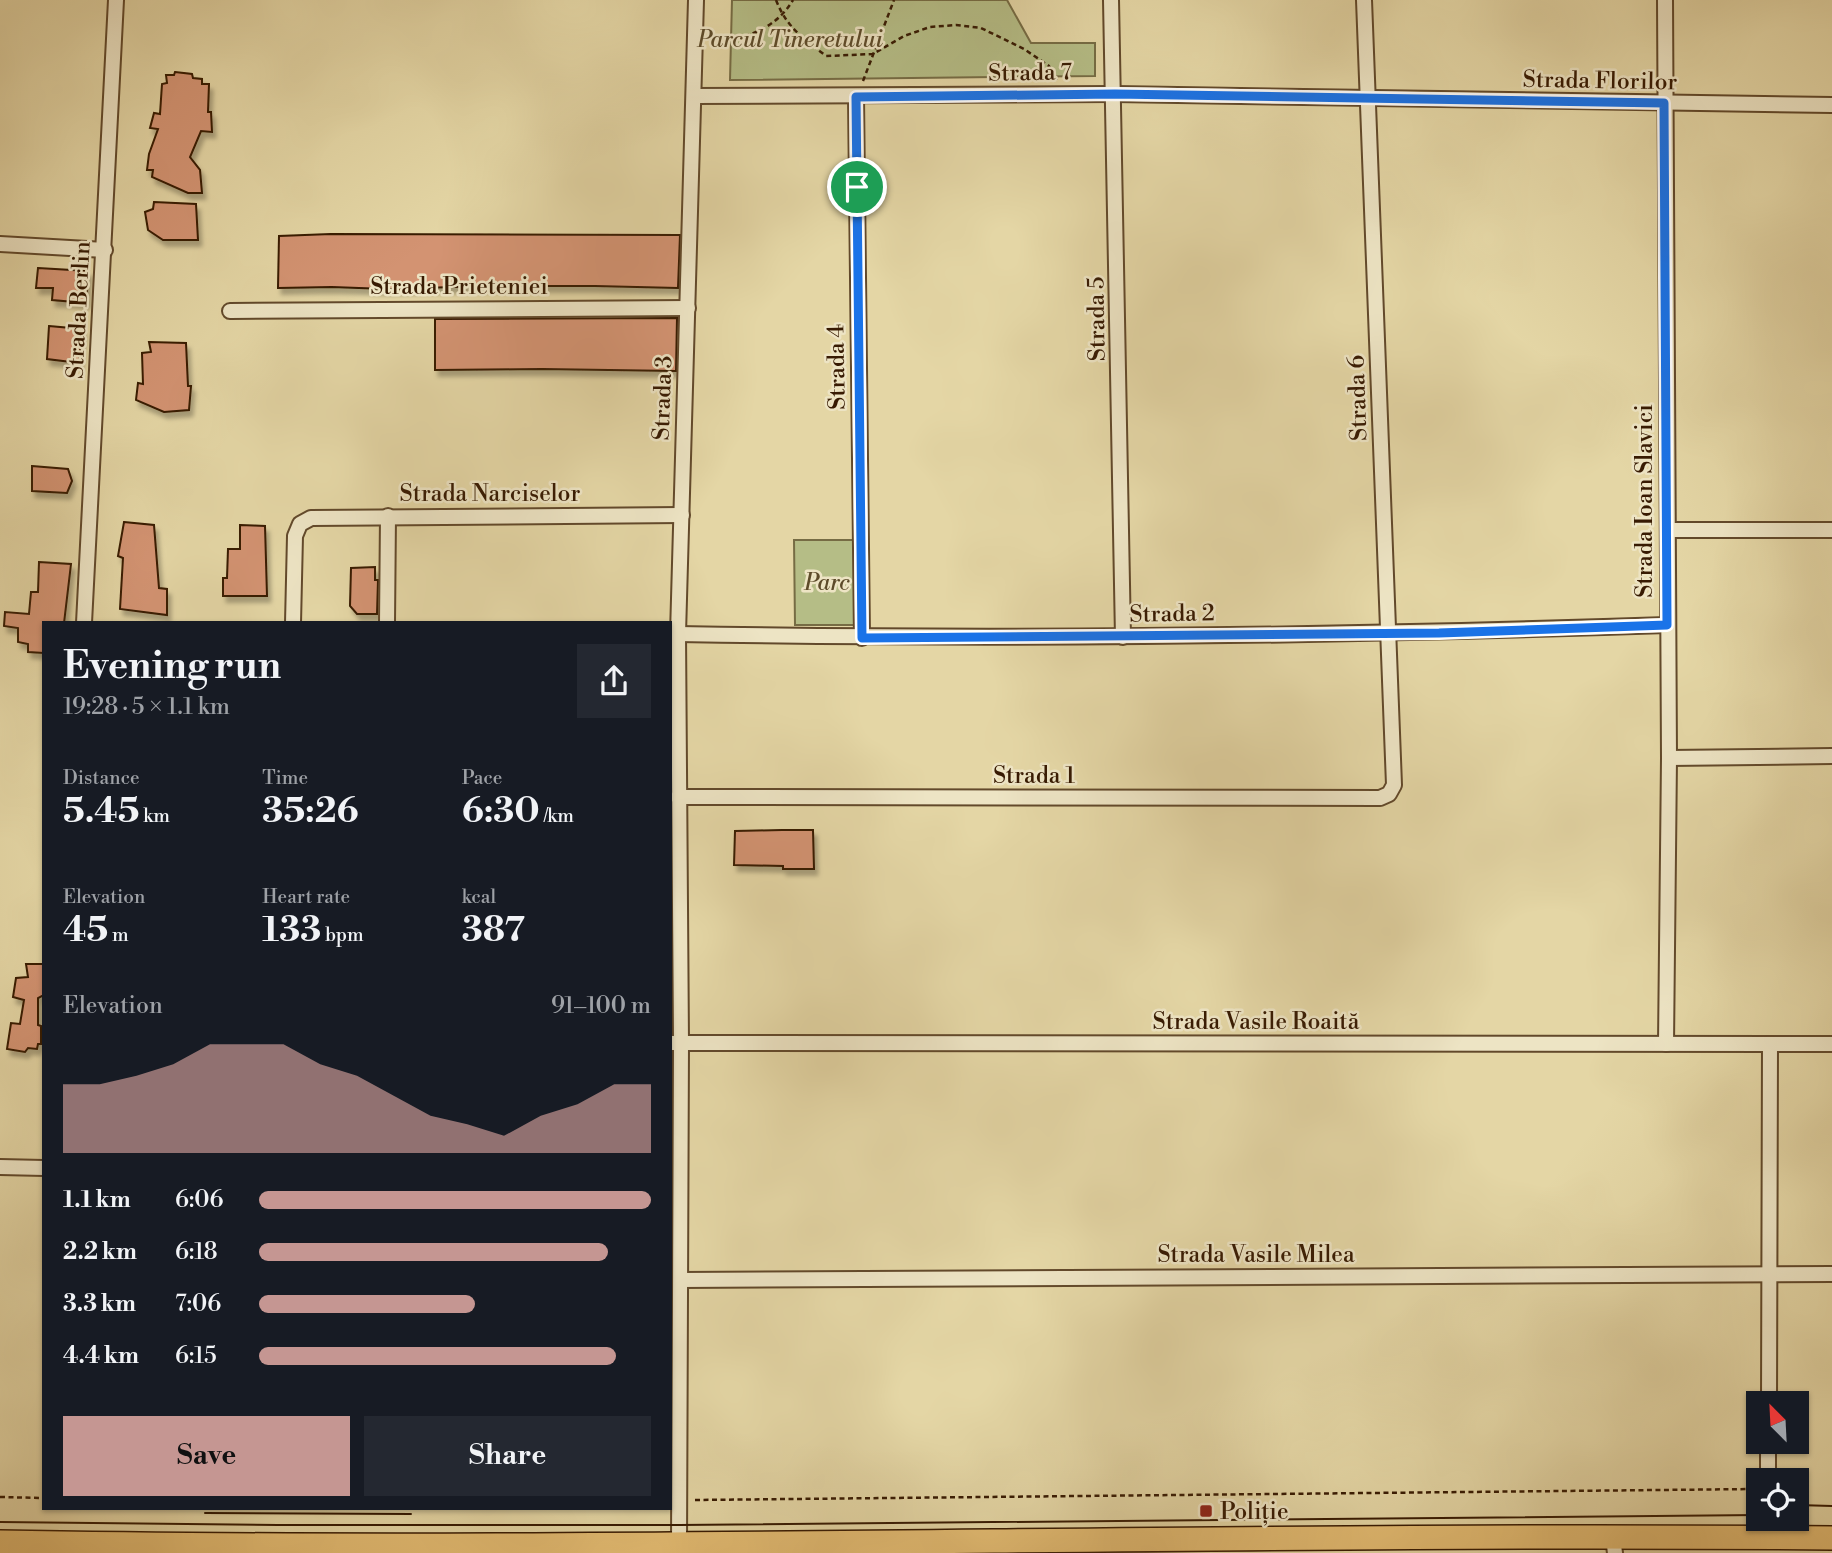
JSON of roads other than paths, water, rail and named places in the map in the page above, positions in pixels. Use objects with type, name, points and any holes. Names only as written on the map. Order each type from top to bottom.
[{"type":"main road","points":[[0,1542],[340,1549],[679,1546],[1614,1546],[1764,1537],[1832,1538]]},
{"type":"street","name":"Strada Berlin","points":[[84,621],[116,0]]},
{"type":"street","name":"Strada 3","points":[[679,1546],[681,1280],[676,1043],[678,634],[696,0]]},
{"type":"street","name":"Strada 5","points":[[1111,0],[1124,637]]},
{"type":"street","name":"Strada 6","points":[[1364,0],[1394,785],[1389,794]]},
{"type":"street","name":"Strada Ioan Slavici","points":[[1665,0],[1667,625],[1670,758],[1666,1044]]},
{"type":"street","name":"Strada 7","points":[[694,96],[1115,94],[1368,99]]},
{"type":"street","name":"Strada 4","points":[[856,97],[862,638]]},
{"type":"street","name":"Strada Florilor","points":[[1368,99],[1832,106]]},
{"type":"street","points":[[0,244],[104,250]]},
{"type":"street","name":"Strada Prieteniei","points":[[230,311],[688,308]]},
{"type":"street","name":"Strada Narciselor","points":[[293,621],[295,536],[300,524],[312,518],[682,514]]},
{"type":"street","points":[[387,621],[388,516]]},
{"type":"street","points":[[1668,530],[1832,530]]},
{"type":"street","name":"Strada 2","points":[[678,634],[862,638],[1124,637],[1667,625]]},
{"type":"street","points":[[1670,758],[1832,756]]},
{"type":"street","name":"Strada 1","points":[[678,797],[1380,798],[1389,794]]},
{"type":"street","name":"Strada Vasile Roaită","points":[[676,1043],[1832,1044]]},
{"type":"street","points":[[1769,1391],[1770,1044]]},
{"type":"street","points":[[0,1167],[42,1168]]},
{"type":"street","name":"Strada Vasile Milea","points":[[681,1280],[1770,1272],[1832,1274]]},
{"type":"tram line","points":[[1809,1505],[1832,1506]]},
{"type":"tram line","points":[[205,1513],[411,1514]]},
{"type":"tram line","points":[[0,1522],[679,1525],[1746,1515]]},
{"type":"place","name":"Poliție","points":[[1206,1511]]},
{"type":"park label","name":"Parcul Tineretului","points":[[790,39]]},
{"type":"park label","name":"Parc","points":[[827,582]]}]
